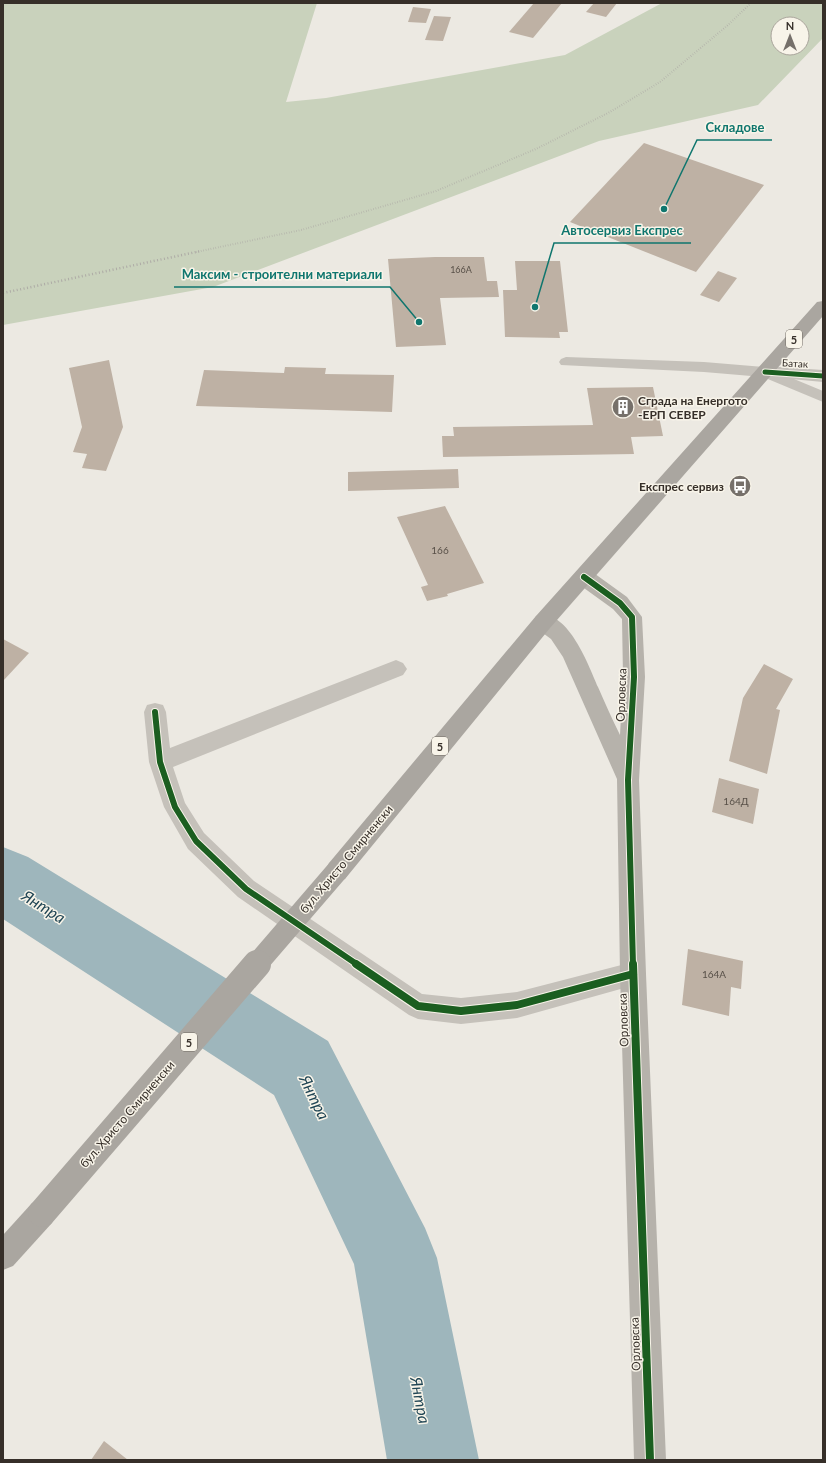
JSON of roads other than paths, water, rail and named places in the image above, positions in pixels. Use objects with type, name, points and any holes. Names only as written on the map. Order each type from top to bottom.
[{"type":"main road","name":"5","points":[[543,622],[823,306]]},
{"type":"main road","name":"бул. Христо Смирненски","points":[[3,1256],[42,1213],[337,870],[543,622]]},
{"type":"street","name":"Батак","points":[[765,372],[823,376]]},
{"type":"street","name":"Орловска","points":[[584,577],[620,603],[632,618],[634,677],[628,780],[632,974],[650,1460]]},
{"type":"street","name":"Орловска","points":[[543,622],[558,633],[572,652],[628,780]]},
{"type":"street","points":[[160,762],[396,669]]},
{"type":"street","points":[[155,712],[160,762],[175,807],[196,841],[246,889],[418,1006],[461,1011],[517,1004],[632,974]]},
{"type":"lane","points":[[566,362],[696,366],[765,372],[823,397]]},
{"type":"waterway","name":"Янтра","points":[[3,880],[301,1068],[395,1258],[433,1460]]},
{"type":"railway","points":[[196,252],[301,230],[436,191],[536,149],[610,112],[660,82],[728,25],[751,3]]},
{"type":"railway","points":[[3,293],[201,251]]},
{"type":"place","name":"Складове","points":[[664,209]]},
{"type":"place","name":"Автосервиз Експрес","points":[[535,307]]},
{"type":"place","name":"Максим - строителни материали","points":[[419,322]]},
{"type":"place","name":"Сграда на Енергото -ЕРП СЕВЕР","points":[[623,407]]},
{"type":"place","name":"Експрес сервиз","points":[[740,486]]}]
